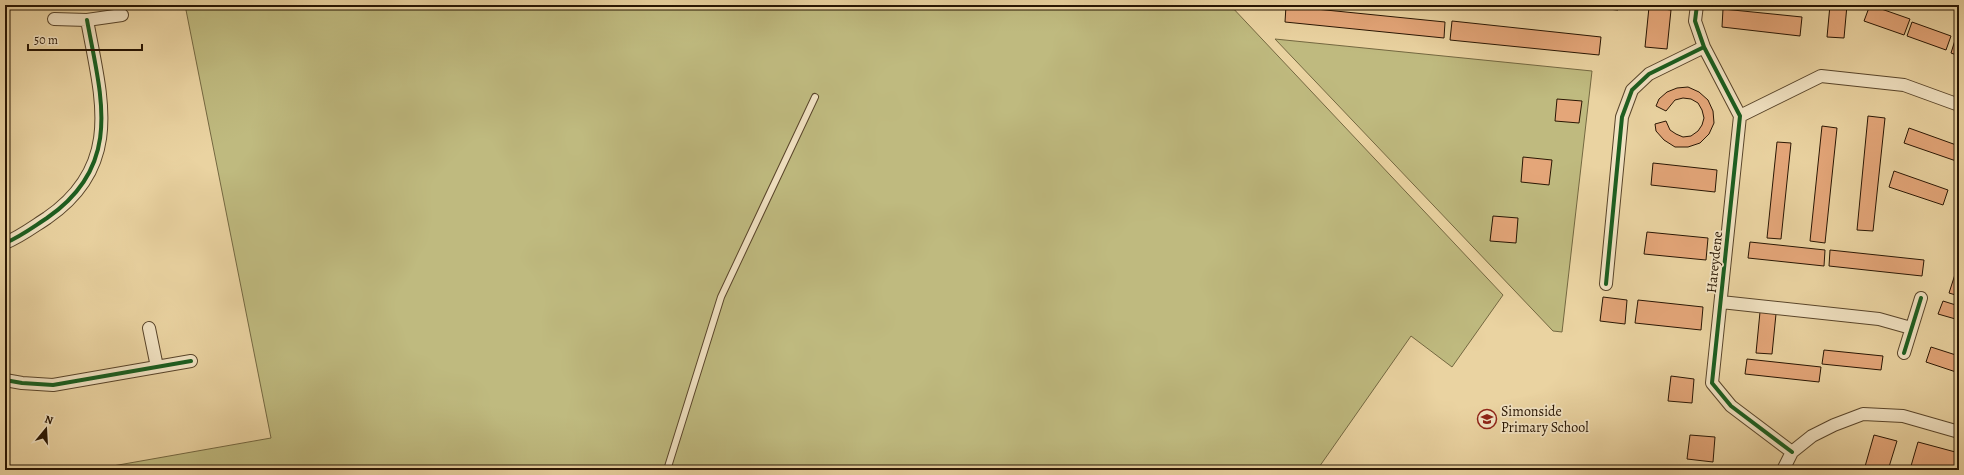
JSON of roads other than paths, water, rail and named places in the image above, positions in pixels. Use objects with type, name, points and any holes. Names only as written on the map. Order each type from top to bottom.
[{"type":"street","points":[[1697,5],[1696,21],[1704,47],[1740,116],[1821,76],[1904,86],[1959,105]]},
{"type":"street","points":[[54,19],[87,20],[122,14]]},
{"type":"street","points":[[5,243],[29,230],[68,202],[85,180],[96,156],[102,128],[102,101],[87,20]]},
{"type":"street","points":[[1606,284],[1622,117],[1632,90],[1649,74],[1704,47]]},
{"type":"street","name":"Hareydene","points":[[1740,116],[1712,383],[1732,406],[1792,452]]},
{"type":"street","points":[[1904,353],[1920,298]]},
{"type":"street","name":"Hareydene","points":[[1721,302],[1880,319],[1911,328]]},
{"type":"street","points":[[149,328],[156,367]]},
{"type":"street","points":[[5,380],[22,383],[53,385],[191,361]]},
{"type":"street","points":[[1783,470],[1792,452],[1812,436],[1834,425],[1863,414],[1903,416],[1959,432]]},
{"type":"lane","points":[[667,470],[721,297],[815,97]]},
{"type":"place","name":"Simonside Primary School","points":[[1487,419]]}]
